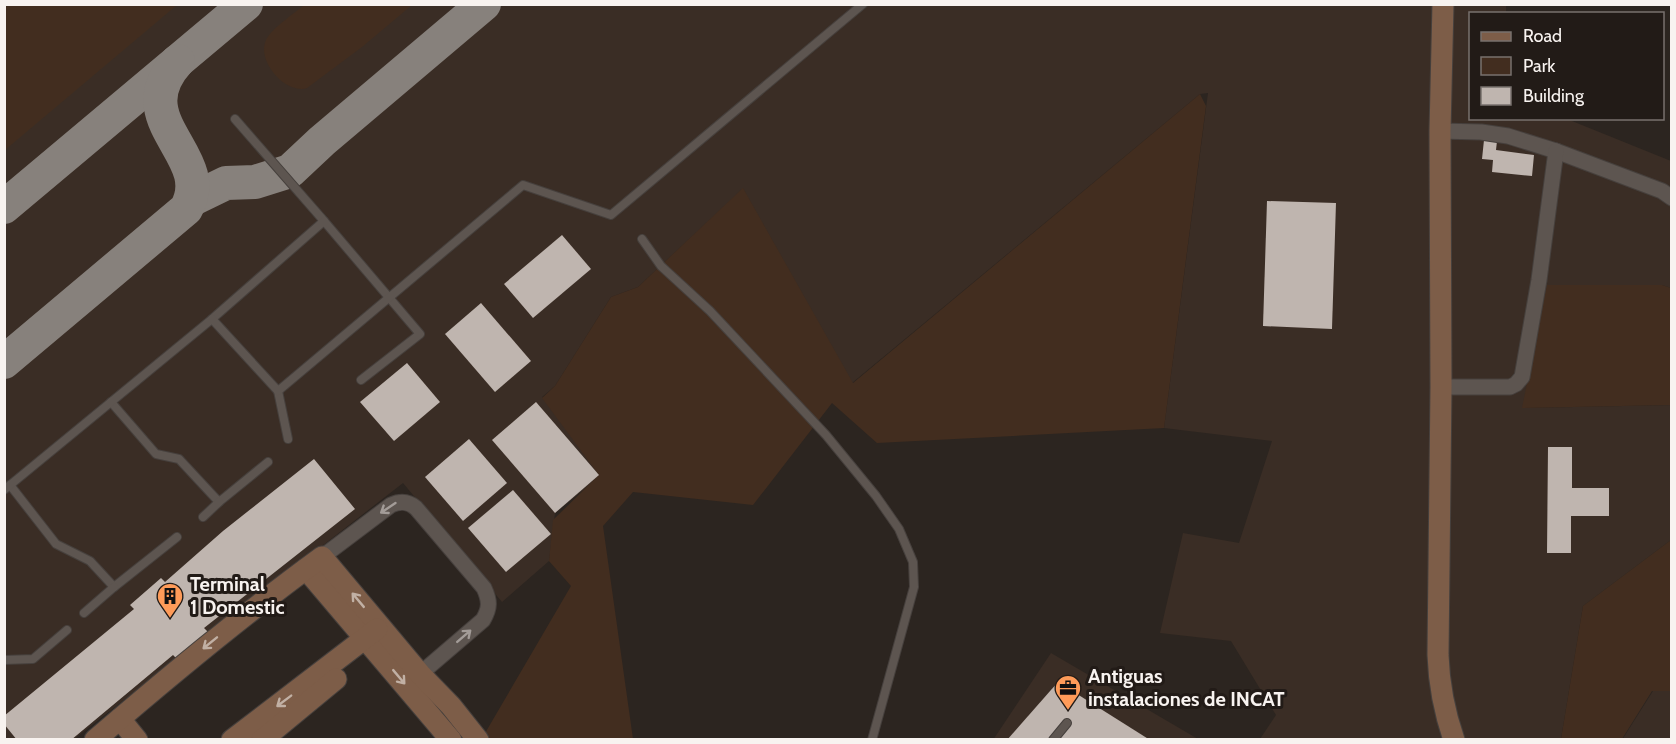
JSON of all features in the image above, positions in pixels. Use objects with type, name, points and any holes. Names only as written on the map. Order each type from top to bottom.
[{"type":"street","points":[[1443,4],[1440,131],[1442,387],[1437,654],[1444,710],[1454,740]]},
{"type":"street","points":[[1440,131],[1496,133],[1556,151],[1662,191],[1671,198]]},
{"type":"street","points":[[1442,387],[1510,387],[1516,384],[1521,377],[1539,279],[1556,151]]},
{"type":"street","points":[[100,738],[207,644],[397,502],[407,502],[416,508],[484,588],[489,603],[489,609],[483,620],[420,674]]},
{"type":"street","points":[[314,563],[378,639],[451,740]]},
{"type":"street","points":[[378,639],[420,674],[451,706],[478,740]]},
{"type":"street","points":[[232,740],[378,639]]},
{"type":"street","points":[[261,740],[378,639]]},
{"type":"street","points":[[120,719],[137,740]]},
{"type":"lane","points":[[278,391],[523,185],[611,215],[863,4]]},
{"type":"lane","points":[[234,118],[420,333],[361,380]]},
{"type":"lane","points":[[114,587],[90,561],[56,544],[7,488],[212,318],[324,221]]},
{"type":"lane","points":[[642,239],[662,266],[710,311],[826,435],[876,496],[899,529],[913,562],[914,587],[872,740]]},
{"type":"lane","points":[[212,318],[278,391],[288,439]]},
{"type":"lane","points":[[111,402],[156,454],[179,459],[219,502]]},
{"type":"lane","points":[[203,517],[268,462]]},
{"type":"lane","points":[[84,613],[177,537]]},
{"type":"lane","points":[[4,660],[33,658],[67,630]]},
{"type":"lane","points":[[1053,740],[1067,723]]},
{"type":"shaded area","points":[[4,5],[1506,5],[1506,12],[1469,12],[1469,120],[1569,120],[1671,161],[1671,288],[1662,285],[1523,408],[1671,405],[1671,540],[1583,606],[1561,739],[1260,739],[1276,715],[1231,641],[1160,633],[1183,533],[1239,543],[1272,441],[1164,428],[1208,93],[1200,94],[852,383],[743,189],[638,287],[611,297],[555,386],[542,397],[602,475],[555,513],[549,561],[502,602],[403,483],[74,739],[5,739]]},
{"type":"shaded area","points":[[1051,653],[1198,739],[993,740]]},
{"type":"shaded area","points":[[1653,691],[1671,691],[1671,739],[1622,740]]},
{"type":"green space","points":[[5,4],[177,4],[177,5],[5,150]]},
{"type":"green space","points":[[305,4],[412,5],[362,47],[307,88],[299,89],[282,81],[275,74],[265,57],[264,48],[266,40],[273,31]]},
{"type":"green space","points":[[1200,94],[1206,106],[1164,428],[877,443],[832,403],[753,505],[633,492],[603,526],[633,739],[481,740],[571,586],[549,561],[553,520],[599,475],[542,398],[555,386],[611,297],[638,287],[743,188],[853,383]]},
{"type":"green space","points":[[1547,285],[1662,285],[1671,288],[1671,405],[1522,408]]},
{"type":"green space","points":[[1671,540],[1671,691],[1652,691],[1622,739],[1561,739],[1583,606]]},
{"type":"building","points":[[1484,140],[1497,141],[1496,150],[1534,155],[1532,176],[1492,172],[1493,160],[1482,159]]},
{"type":"building","points":[[1267,201],[1336,203],[1332,329],[1263,326]]},
{"type":"building","points":[[562,235],[591,269],[533,318],[504,284]]},
{"type":"building","points":[[481,303],[531,361],[495,392],[445,334]]},
{"type":"building","points":[[407,363],[440,402],[394,441],[360,402]]},
{"type":"building","points":[[536,402],[599,475],[555,513],[492,440]]},
{"type":"building","points":[[469,439],[507,483],[463,521],[425,477]]},
{"type":"building","points":[[1548,447],[1572,447],[1572,488],[1609,488],[1609,516],[1571,516],[1571,553],[1547,553]]},
{"type":"building","points":[[314,459],[355,509],[204,628],[208,632],[176,658],[173,655],[71,740],[17,740],[4,724],[4,716],[134,609],[130,605],[161,578],[165,582],[223,531]]},
{"type":"building","points":[[513,490],[551,534],[506,572],[468,528]]},
{"type":"building","name":"Antiguas instalaciones de INCAT","points":[[1058,682],[1150,740],[1007,740]]},
{"type":"taxiway","points":[[4,207],[246,4]]},
{"type":"taxiway","points":[[191,200],[226,183],[255,182],[290,171],[322,141],[484,4]]},
{"type":"taxiway","points":[[4,362],[186,209],[192,190],[190,172],[165,120],[160,102],[164,83],[178,61]]},
{"type":"place","name":"Terminal 1 Domestic","points":[[170,619]]},
{"type":"place","name":"Antiguas instalaciones de INCAT","points":[[1068,711]]}]
